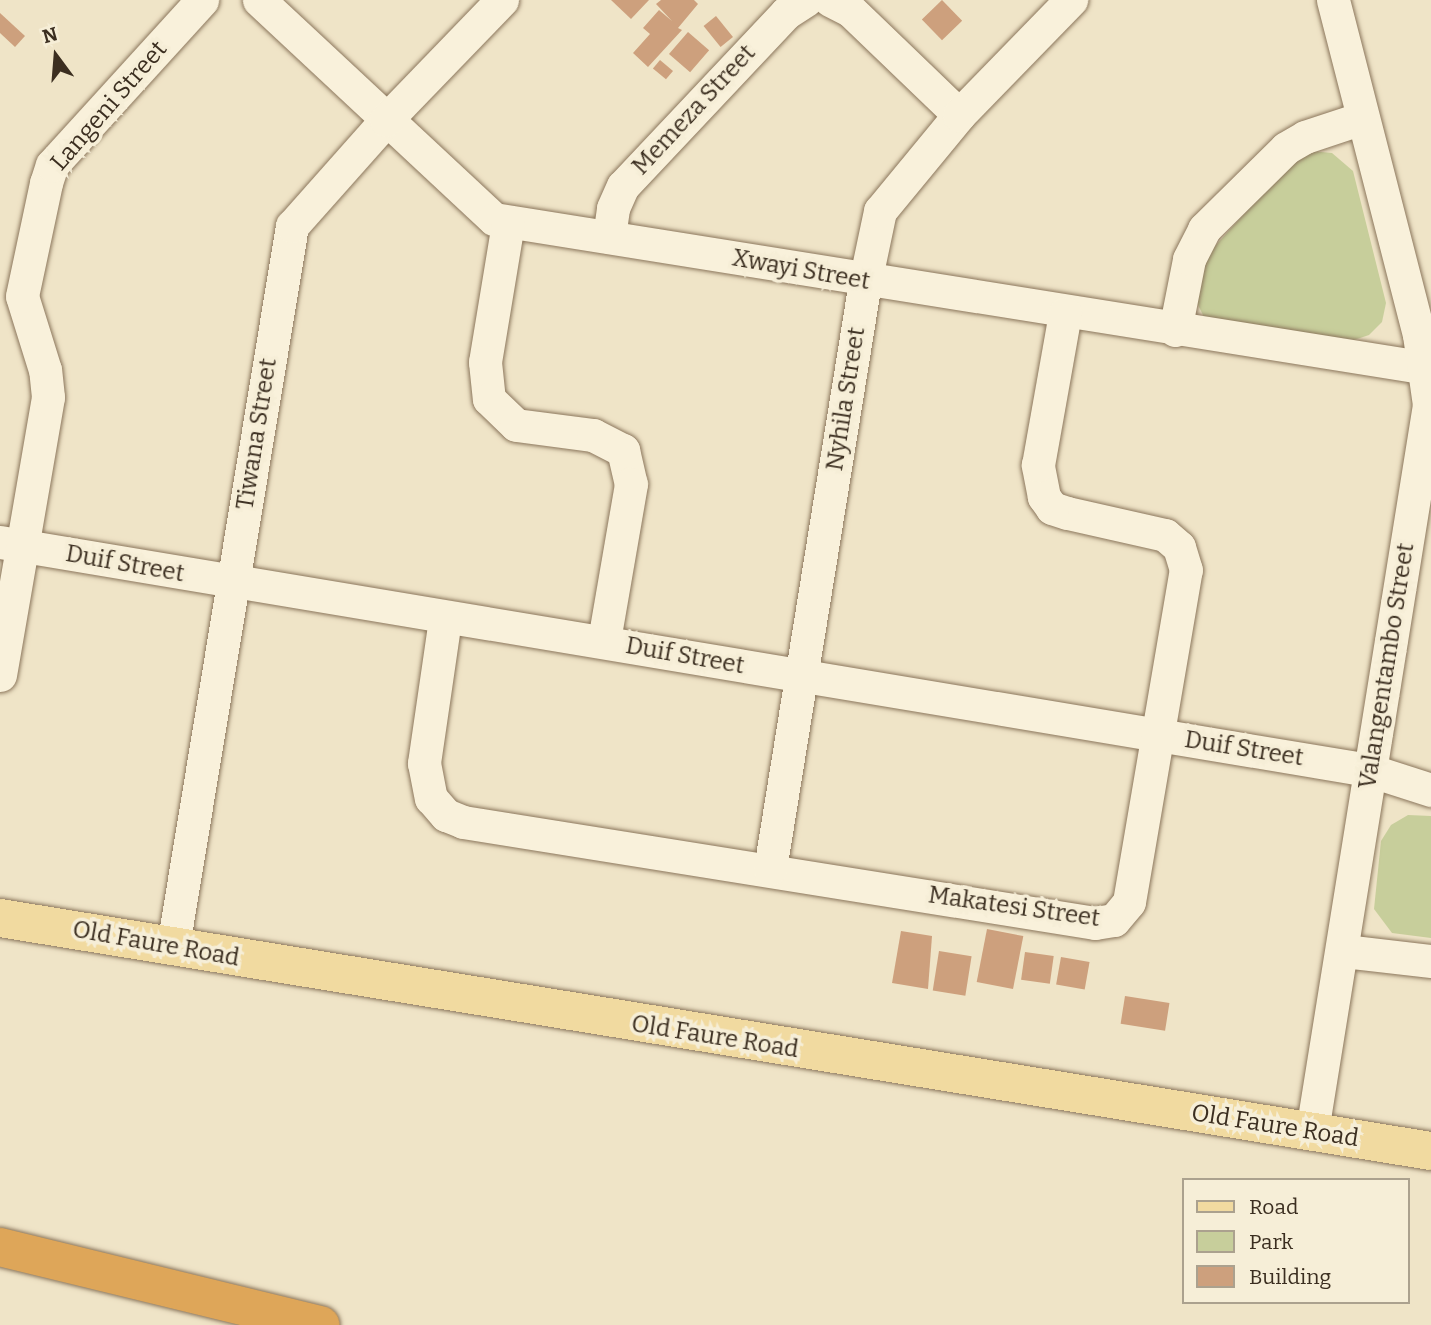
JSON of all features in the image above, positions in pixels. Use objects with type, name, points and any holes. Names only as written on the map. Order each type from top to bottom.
[{"type":"highway","points":[[0,1247],[321,1325]]},
{"type":"main road","name":"Old Faure Road","points":[[0,918],[1431,1151]]},
{"type":"street","name":"Langeni Street","points":[[0,675],[11,544],[48,397],[22,288],[52,165],[202,0]]},
{"type":"street","name":"Xwayi Street","points":[[259,0],[475,207],[508,223],[609,237],[865,282],[1427,368]]},
{"type":"street","name":"Tiwana Street","points":[[173,946],[292,226],[386,120],[502,0]]},
{"type":"street","name":"Memeza Street","points":[[609,237],[613,208],[623,186],[786,13],[806,0]]},
{"type":"street","points":[[831,0],[850,10],[959,116]]},
{"type":"street","name":"Nyhila Street","points":[[770,869],[865,282],[883,205],[959,116],[1071,0]]},
{"type":"street","name":"Valangentambo Street","points":[[1312,1131],[1344,951],[1369,769],[1429,405],[1427,368],[1333,0]]},
{"type":"street","points":[[1175,330],[1189,259],[1204,229],[1286,148],[1305,137],[1362,118]]},
{"type":"street","points":[[508,223],[485,362],[489,399],[516,425],[593,435],[623,450],[631,484],[604,641]]},
{"type":"street","name":"Makatesi Street","points":[[445,619],[424,763],[431,798],[446,815],[463,822],[1107,923],[1120,916],[1129,902],[1184,557],[1165,535],[1067,513],[1052,508],[1044,497],[1038,465],[1065,313]]},
{"type":"street","name":"Duif Street","points":[[11,544],[445,619],[604,641],[802,677],[1369,769],[1431,790]]},
{"type":"street","points":[[1344,951],[1431,961]]},
{"type":"green space","points":[[1311,151],[1332,153],[1353,171],[1386,303],[1382,322],[1369,335],[1351,341],[1204,317],[1196,301],[1208,254],[1287,166]]},
{"type":"green space","points":[[1408,815],[1431,816],[1431,938],[1392,933],[1374,909],[1381,841],[1391,825]]},
{"type":"building","points":[[611,0],[649,0],[631,19]]},
{"type":"building","points":[[661,0],[694,0],[698,4],[678,28],[682,30],[648,67],[633,53],[650,34],[643,28],[659,10],[672,21],[656,4]]},
{"type":"building","points":[[942,0],[962,21],[942,40],[922,19]]},
{"type":"building","points":[[0,13],[25,36],[15,47],[0,33]]},
{"type":"building","points":[[716,16],[733,37],[721,47],[704,26]]},
{"type":"building","points":[[688,32],[709,50],[690,72],[669,54]]},
{"type":"building","points":[[660,60],[673,71],[666,79],[653,68]]},
{"type":"building","points":[[987,929],[1023,936],[1013,989],[977,982]]},
{"type":"building","points":[[901,931],[932,936],[928,989],[892,983]]},
{"type":"building","points":[[939,951],[972,956],[965,996],[933,991]]},
{"type":"building","points":[[1025,952],[1054,956],[1050,984],[1021,980]]},
{"type":"building","points":[[1061,957],[1090,962],[1085,990],[1056,985]]},
{"type":"building","points":[[1125,996],[1169,1003],[1165,1031],[1121,1024]]}]
